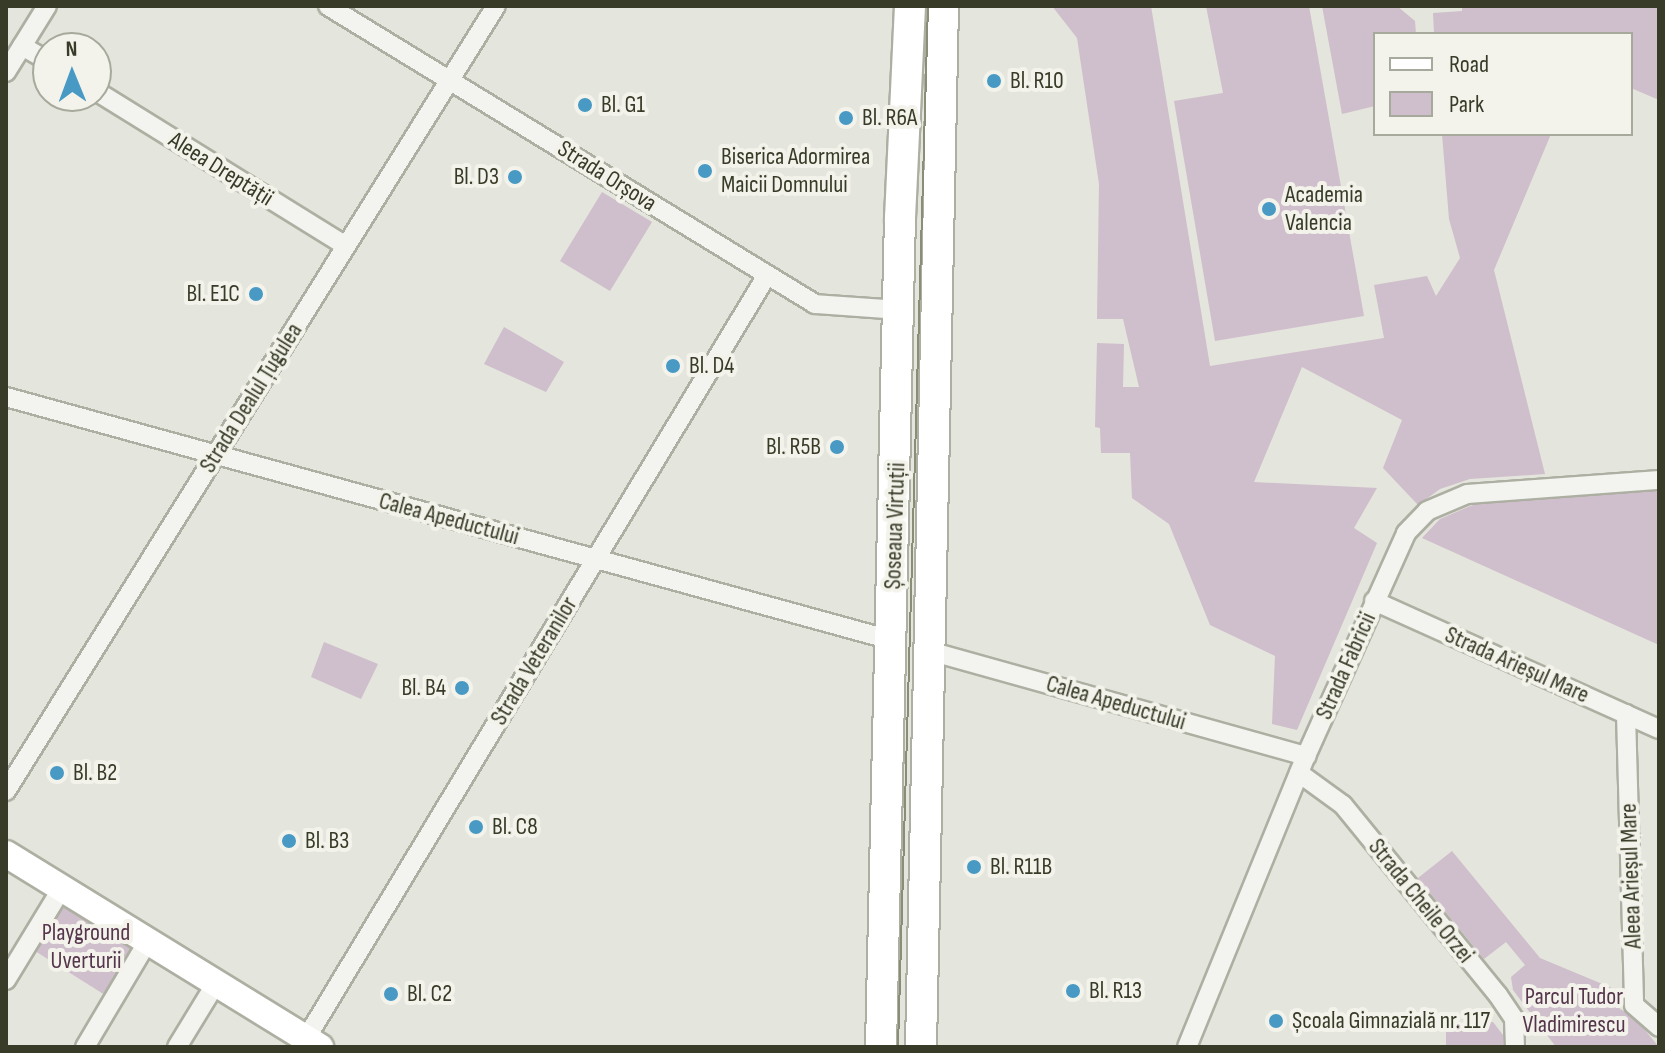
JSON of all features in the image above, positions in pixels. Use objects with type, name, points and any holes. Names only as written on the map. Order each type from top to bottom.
[{"type":"main road","name":"Șoseaua Virtuții","points":[[881,1047],[898,310],[910,6]]},
{"type":"main road","name":"Șoseaua Virtuții","points":[[921,1047],[926,650],[943,6]]},
{"type":"main road","points":[[6,854],[309,1044]]},
{"type":"street","points":[[6,72],[47,6]]},
{"type":"street","name":"Strada Orșova","points":[[328,6],[821,307],[898,310]]},
{"type":"street","name":"Strada Dealul Țugulea","points":[[6,791],[496,6]]},
{"type":"street","points":[[22,46],[32,52]]},
{"type":"street","name":"Aleea Dreptății","points":[[112,101],[346,246]]},
{"type":"street","name":"Strada Veteranilor","points":[[309,1044],[767,275]]},
{"type":"street","name":"Calea Apeductului","points":[[6,397],[891,640]]},
{"type":"street","name":"Strada Fabricii","points":[[1187,1047],[1302,765],[1406,533],[1439,503],[1480,492],[1659,480]]},
{"type":"street","name":"Strada Arieșul Mare","points":[[1374,601],[1659,729]]},
{"type":"street","name":"Calea Apeductului","points":[[926,650],[1302,765]]},
{"type":"street","name":"Aleea Arieșul Mare","points":[[1626,714],[1634,1005],[1659,1027]]},
{"type":"street","name":"Strada Cheile Orzei","points":[[1302,765],[1343,805],[1498,995],[1514,1019],[1515,1047]]},
{"type":"street","points":[[6,980],[62,888]]},
{"type":"street","points":[[85,1047],[148,941]]},
{"type":"street","points":[[177,1047],[216,983]]},
{"type":"green space","points":[[1052,6],[1151,6],[1210,366],[1384,338],[1374,285],[1427,276],[1436,296],[1460,258],[1449,219],[1442,136],[1550,136],[1494,270],[1545,474],[1470,479],[1440,489],[1418,505],[1383,468],[1402,420],[1302,367],[1254,482],[1377,488],[1354,528],[1377,543],[1297,730],[1272,724],[1275,656],[1210,625],[1169,524],[1132,498],[1130,453],[1101,453],[1100,428],[1095,427],[1097,343],[1124,344],[1123,387],[1139,387],[1123,319],[1097,319],[1099,184],[1077,38]]},
{"type":"green space","name":"Academia Valencia","points":[[1206,6],[1309,6],[1364,316],[1215,341],[1174,101],[1223,93]]},
{"type":"green space","points":[[1322,6],[1397,6],[1415,21],[1416,32],[1373,32],[1373,106],[1342,114]]},
{"type":"green space","points":[[1462,6],[1659,6],[1659,100],[1633,89],[1633,32],[1434,32],[1433,13],[1462,11]]},
{"type":"green space","points":[[602,192],[652,222],[610,291],[560,261]]},
{"type":"green space","points":[[504,327],[564,362],[546,392],[484,364]]},
{"type":"green space","points":[[1659,489],[1659,645],[1422,538],[1440,519],[1475,504]]},
{"type":"green space","points":[[324,642],[378,664],[361,699],[311,677]]},
{"type":"green space","name":"Parcul Tudor Vladimirescu","points":[[1452,851],[1540,958],[1612,988],[1620,1009],[1634,1017],[1659,1047],[1556,1047],[1513,990],[1511,977],[1525,965],[1506,942],[1484,959],[1418,878]]},
{"type":"green space","name":"Playground Uverturii","points":[[66,899],[137,942],[105,995],[35,951]]},
{"type":"green space","points":[[1493,1022],[1503,1035],[1504,1047],[1446,1047],[1446,1024]]},
{"type":"tram line","points":[[898,1047],[928,6]]},
{"type":"place","name":"Bl. R10","points":[[994,81]]},
{"type":"place","name":"Bl. G1","points":[[585,105]]},
{"type":"place","name":"Bl. R6A","points":[[846,118]]},
{"type":"place","name":"Biserica Adormirea Maicii Domnului","points":[[705,171]]},
{"type":"place","name":"Bl. D3","points":[[515,177]]},
{"type":"place","name":"Academia Valencia","points":[[1269,209]]},
{"type":"place","name":"Bl. E1C","points":[[256,294]]},
{"type":"place","name":"Bl. D4","points":[[673,366]]},
{"type":"place","name":"Bl. R5B","points":[[837,447]]},
{"type":"place","name":"Bl. B4","points":[[462,688]]},
{"type":"place","name":"Bl. B2","points":[[57,773]]},
{"type":"place","name":"Bl. C8","points":[[476,827]]},
{"type":"place","name":"Bl. B3","points":[[289,841]]},
{"type":"place","name":"Bl. R11B","points":[[974,867]]},
{"type":"place","name":"Bl. R13","points":[[1073,991]]},
{"type":"place","name":"Bl. C2","points":[[391,994]]},
{"type":"place","name":"Școala Gimnazială nr. 117","points":[[1276,1021]]}]
